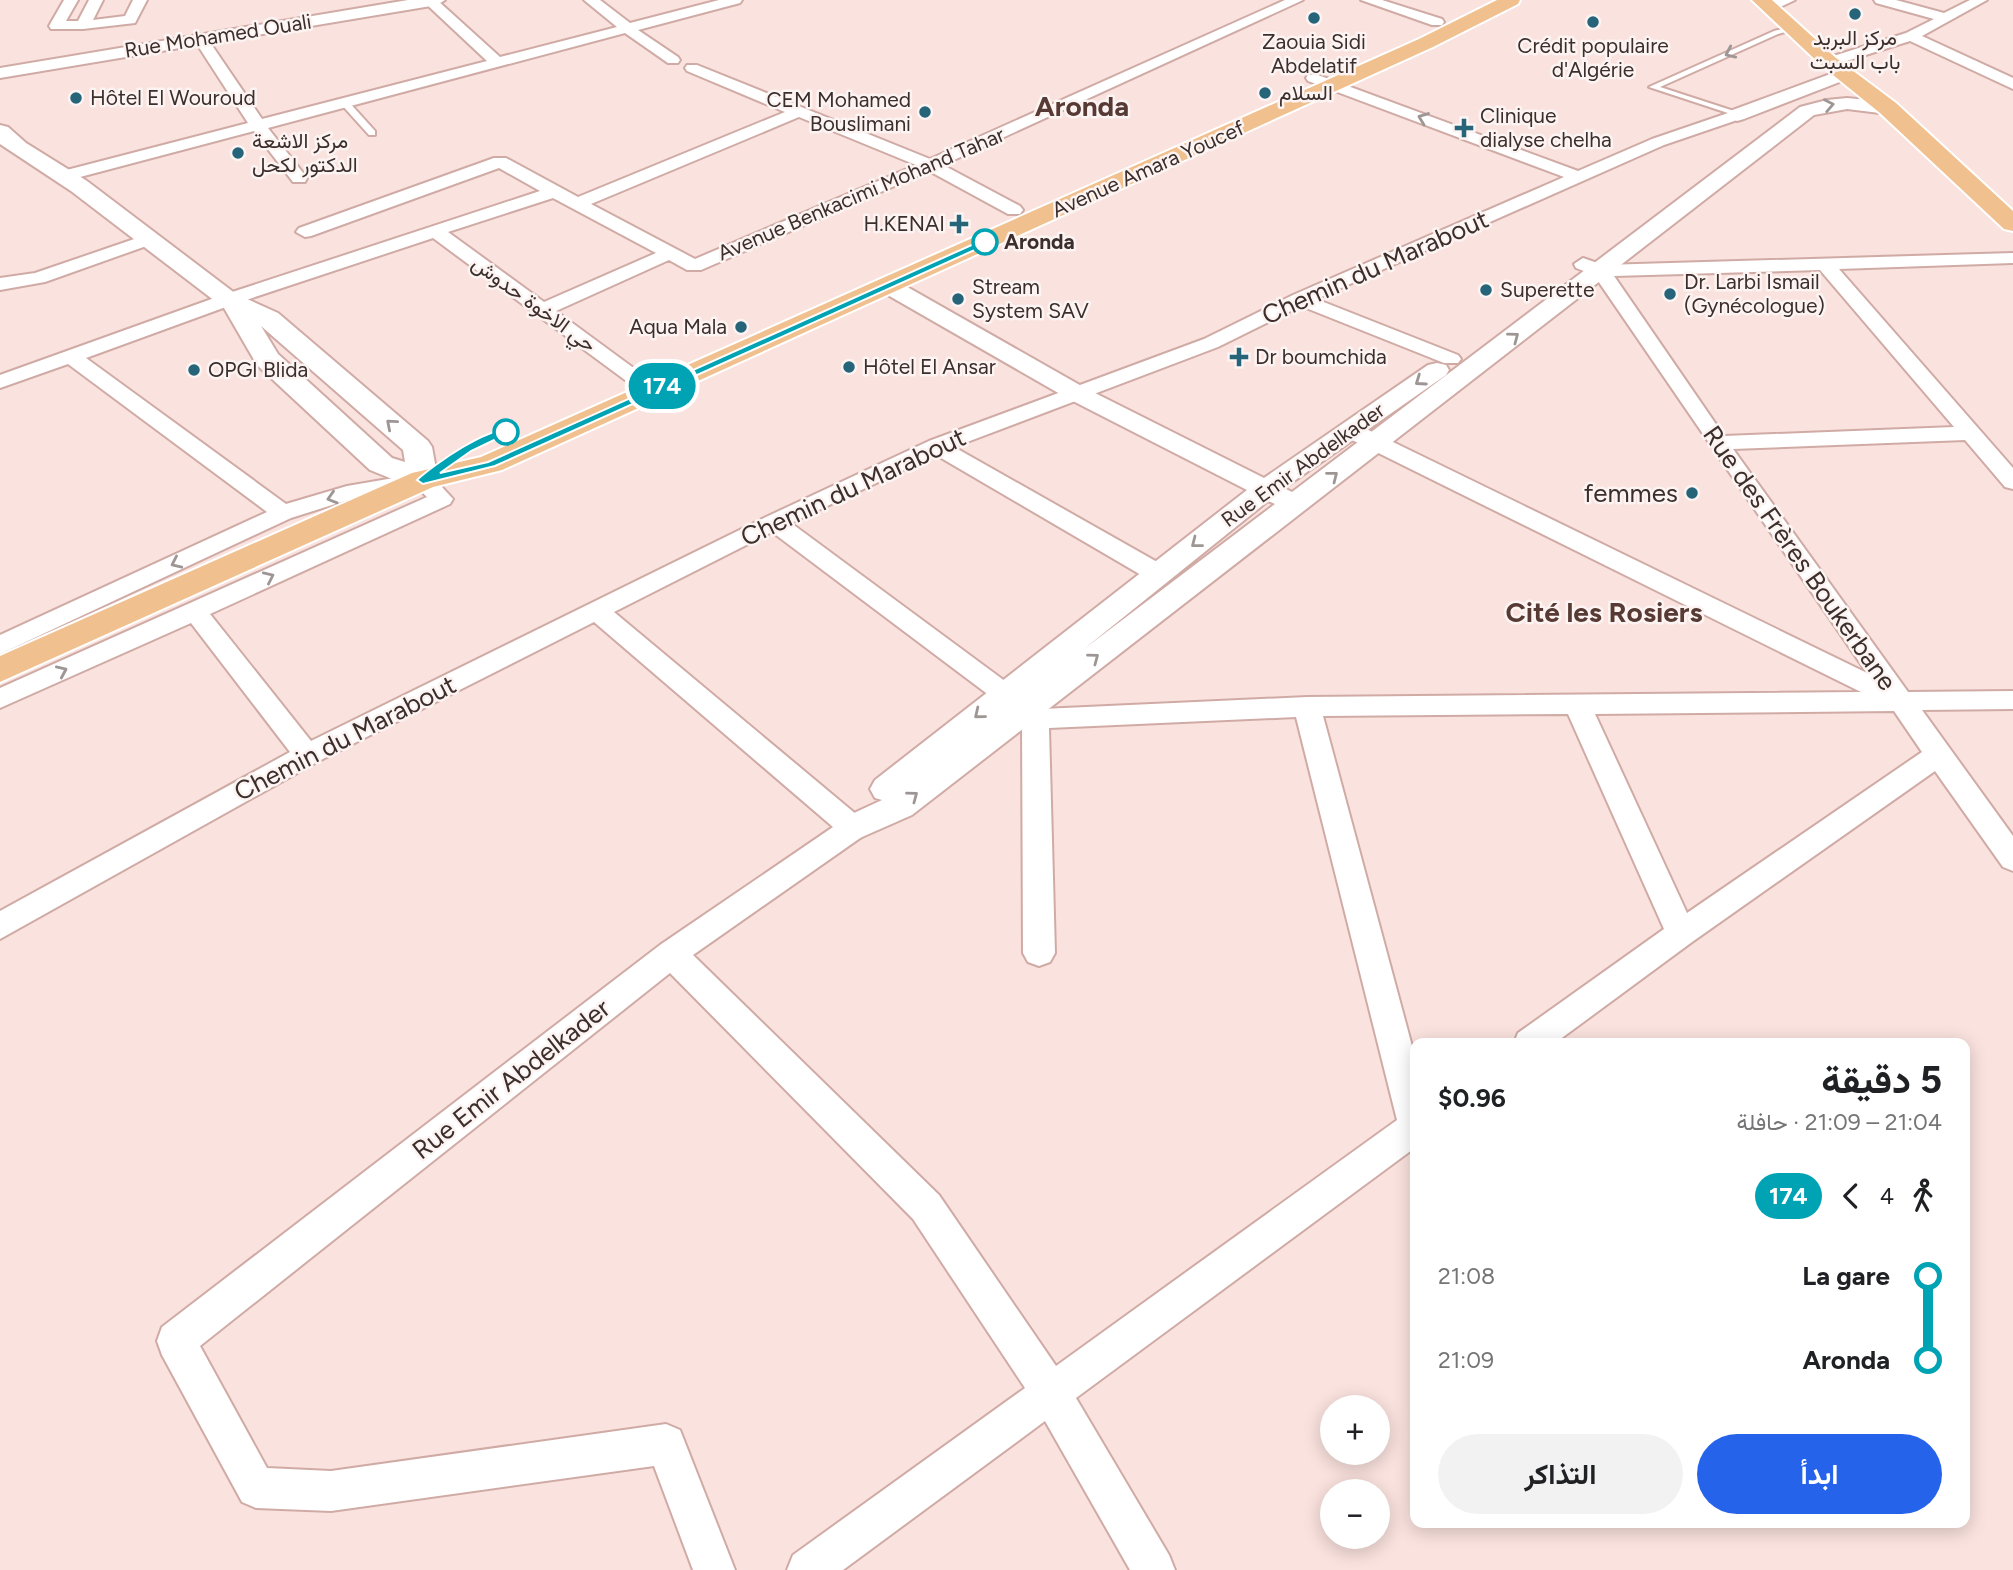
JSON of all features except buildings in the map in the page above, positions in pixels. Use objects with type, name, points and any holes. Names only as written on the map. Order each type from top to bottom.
[{"type":"main road","name":"Avenue Amara Youcef","points":[[506,432],[632,376],[1024,215],[1323,81],[1482,0]]},
{"type":"main road","name":"Avenue Amara Youcef","points":[[1323,81],[1426,43],[1511,0]]},
{"type":"main road","points":[[1773,2],[1801,35],[1836,55],[1888,108],[2009,216]]},
{"type":"main road","points":[[0,132],[18,148],[65,176],[231,302],[267,359],[381,464],[423,480]]},
{"type":"main road","name":"Avenue Amara Youcef","points":[[423,480],[491,464],[887,285],[1024,215]]},
{"type":"main road","points":[[0,670],[423,480],[467,448],[480,443]]},
{"type":"street","points":[[71,0],[56,26],[130,20],[140,0]]},
{"type":"street","points":[[83,24],[96,0]]},
{"type":"street","points":[[591,0],[673,60]]},
{"type":"street","points":[[65,176],[735,0]]},
{"type":"street","name":"Avenue Benkacimi Mohand Tahar","points":[[670,253],[694,266],[930,165],[1296,0]]},
{"type":"street","points":[[1368,0],[1437,22]]},
{"type":"street","points":[[1881,0],[1947,18]]},
{"type":"street","points":[[1737,115],[1836,55],[1911,36],[1980,0]]},
{"type":"street","points":[[433,1],[497,62]]},
{"type":"street","name":"Rue Mohamed Ouali","points":[[0,73],[433,1]]},
{"type":"street","points":[[1911,36],[2013,84]]},
{"type":"street","points":[[200,38],[257,124],[299,178]]},
{"type":"street","points":[[1836,55],[1893,40]]},
{"type":"street","points":[[692,68],[930,165],[1024,215]]},
{"type":"street","points":[[1323,81],[1579,177]]},
{"type":"street","name":"Rue Emir Abdelkader","points":[[853,828],[884,790],[1267,488],[1451,359],[1592,268],[1769,143],[1777,133],[1807,111],[1825,104],[1849,102],[1888,108]]},
{"type":"street","points":[[577,204],[798,112]]},
{"type":"street","points":[[1737,115],[1777,133]]},
{"type":"street","name":"Chemin du Marabout","points":[[0,926],[307,755],[774,522],[937,446],[1211,343],[1300,299],[1658,142],[1737,115]]},
{"type":"street","points":[[305,232],[500,162],[670,253]]},
{"type":"street","points":[[0,382],[556,191]]},
{"type":"street","name":"حي الاخوة حدوش","points":[[435,231],[632,376]]},
{"type":"street","points":[[0,284],[38,278],[146,240]]},
{"type":"street","points":[[542,310],[670,253]]},
{"type":"street","points":[[1592,268],[1826,265],[2013,258]]},
{"type":"street","points":[[1826,265],[2013,482]]},
{"type":"street","name":"Rue Emir Abdelkader","points":[[714,1570],[666,1444],[331,1491],[256,1488],[176,1341],[671,954],[853,828],[900,806],[1031,714],[1375,444],[1592,268]]},
{"type":"street","name":"Rue des Frères Boukerbane","points":[[1592,268],[2013,859]]},
{"type":"street","points":[[887,285],[1076,393],[1267,488],[1295,505]]},
{"type":"street","points":[[1300,299],[1451,359]]},
{"type":"street","points":[[70,356],[283,513]]},
{"type":"street","points":[[1350,430],[1900,701]]},
{"type":"street","points":[[1718,443],[1970,433]]},
{"type":"street","points":[[937,446],[1157,573]]},
{"type":"street","points":[[0,645],[283,513],[347,493],[423,480],[442,499],[0,699]]},
{"type":"street","points":[[774,522],[1031,714],[1577,704],[1900,701],[2010,703]]},
{"type":"street","points":[[596,610],[853,828]]},
{"type":"street","points":[[195,611],[307,755]]},
{"type":"street","points":[[1577,704],[1681,933]]},
{"type":"street","points":[[1307,708],[1410,1104]]},
{"type":"street","points":[[1031,714],[1039,953]]},
{"type":"street","points":[[1537,1038],[1681,933],[1938,755]]},
{"type":"street","points":[[671,954],[926,1207],[1051,1393],[1154,1570]]},
{"type":"street","points":[[808,1570],[1410,1131]]},
{"type":"lane","points":[[1737,115],[1653,87],[1776,32],[1801,35]]},
{"type":"lane","points":[[344,102],[372,133]]},
{"type":"bus line","name":"174","points":[[506,432],[467,448],[423,480],[491,464],[985,242]]},
{"type":"place","name":"مركز البريد باب السبت","points":[[1855,14]]},
{"type":"place","name":"Zaouia Sidi Abdelatif","points":[[1314,18]]},
{"type":"place","name":"Crédit populaire d'Algérie","points":[[1593,22]]},
{"type":"place","name":"السلام","points":[[1265,93]]},
{"type":"place","name":"Hôtel El Wouroud","points":[[76,98]]},
{"type":"place","name":"CEM Mohamed Bouslimani","points":[[925,112]]},
{"type":"place","name":"Clinique dialyse chelha","points":[[1464,128]]},
{"type":"place","name":"مركز الاشعة الدكتور لكحل","points":[[238,153]]},
{"type":"place","name":"H.KENAI","points":[[959,224]]},
{"type":"place","name":"Aronda","points":[[985,242]]},
{"type":"place","name":"Superette","points":[[1486,290]]},
{"type":"place","name":"Dr. Larbi Ismail (Gynécologue)","points":[[1670,294]]},
{"type":"place","name":"Stream System SAV","points":[[958,299]]},
{"type":"place","name":"Aqua Mala","points":[[741,327]]},
{"type":"place","name":"Dr boumchida","points":[[1239,357]]},
{"type":"place","name":"Hôtel El Ansar","points":[[849,367]]},
{"type":"place","name":"OPGI Blida","points":[[194,370]]},
{"type":"place","name":"femmes","points":[[1692,493]]},
{"type":"district","name":"Aronda","points":[[1082,106]]},
{"type":"district","name":"Cité les Rosiers","points":[[1604,612]]}]
